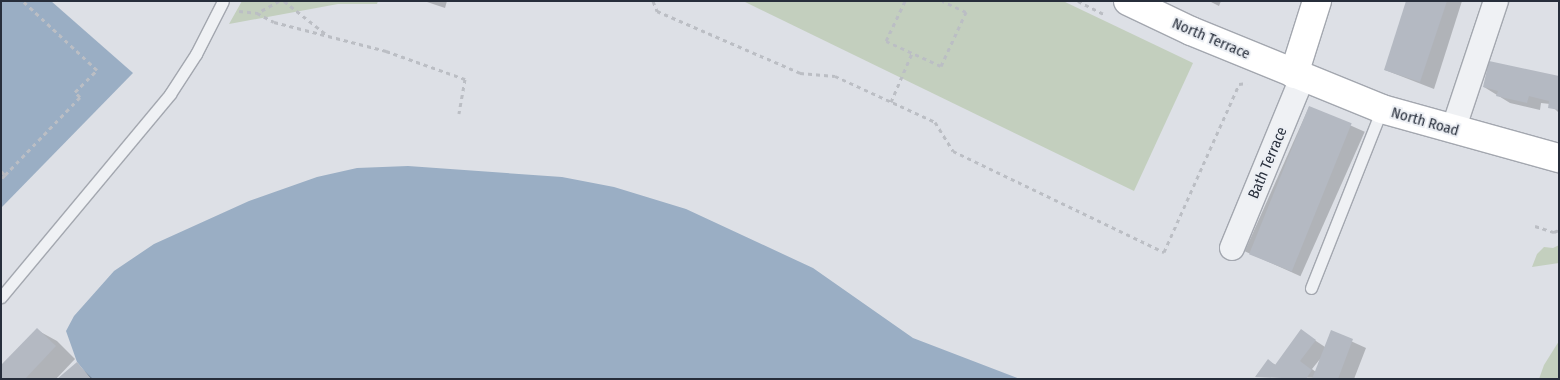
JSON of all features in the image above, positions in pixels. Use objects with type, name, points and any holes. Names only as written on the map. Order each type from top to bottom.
[{"type":"main road","name":"North Terrace","points":[[1128,1],[1298,76]]},
{"type":"main road","points":[[1298,76],[1317,1]]},
{"type":"main road","name":"North Road","points":[[1298,76],[1382,109],[1452,130],[1559,158]]},
{"type":"street","points":[[1452,130],[1496,1]]},
{"type":"street","name":"Bath Terrace","points":[[1232,248],[1298,76]]},
{"type":"lane","points":[[1,297],[170,94],[196,54],[223,1]]},
{"type":"lane","points":[[1311,288],[1382,109]]},
{"type":"path","points":[[1,180],[80,97],[76,92],[97,70],[23,1]]},
{"type":"path","points":[[279,1],[257,13],[274,22],[386,51],[465,79],[459,113]]},
{"type":"path","points":[[284,1],[328,36]]},
{"type":"path","points":[[653,1],[657,11],[800,73],[835,76],[935,122],[953,151],[1164,252],[1239,84]]},
{"type":"path","points":[[905,1],[886,41],[941,66],[966,12],[942,1]]},
{"type":"path","points":[[891,102],[912,53]]},
{"type":"path","points":[[1,171],[5,175]]},
{"type":"path","points":[[1536,226],[1554,232],[1559,230]]},
{"type":"green space","points":[[242,1],[378,1],[377,4],[338,4],[229,24]]},
{"type":"green space","points":[[743,1],[1063,1],[1193,63],[1134,191]]},
{"type":"green space","points":[[1559,245],[1559,263],[1532,267],[1537,254],[1544,247],[1553,248]]},
{"type":"green space","points":[[1559,341],[1559,379],[1539,379],[1544,365]]},
{"type":"water","points":[[1,1],[51,1],[133,73],[1,208]]},
{"type":"water","points":[[408,166],[562,177],[614,187],[686,209],[813,268],[913,338],[1020,379],[91,379],[77,362],[66,331],[74,316],[114,271],[154,244],[249,201],[317,177],[357,168]]},
{"type":"building","points":[[1406,1],[1447,1],[1420,82],[1384,70]]},
{"type":"building","points":[[1489,61],[1559,76],[1559,110],[1548,108],[1549,101],[1529,96],[1527,103],[1496,96],[1498,91],[1483,87]]},
{"type":"building","points":[[1309,106],[1352,123],[1292,272],[1249,254]]},
{"type":"building","points":[[37,328],[56,346],[25,379],[1,379],[1,365]]},
{"type":"building","points":[[1301,329],[1316,340],[1300,361],[1312,370],[1306,379],[1255,377],[1268,359],[1275,365]]},
{"type":"building","points":[[1331,330],[1353,339],[1338,379],[1312,379]]},
{"type":"building","points":[[77,362],[91,379],[57,379]]}]
